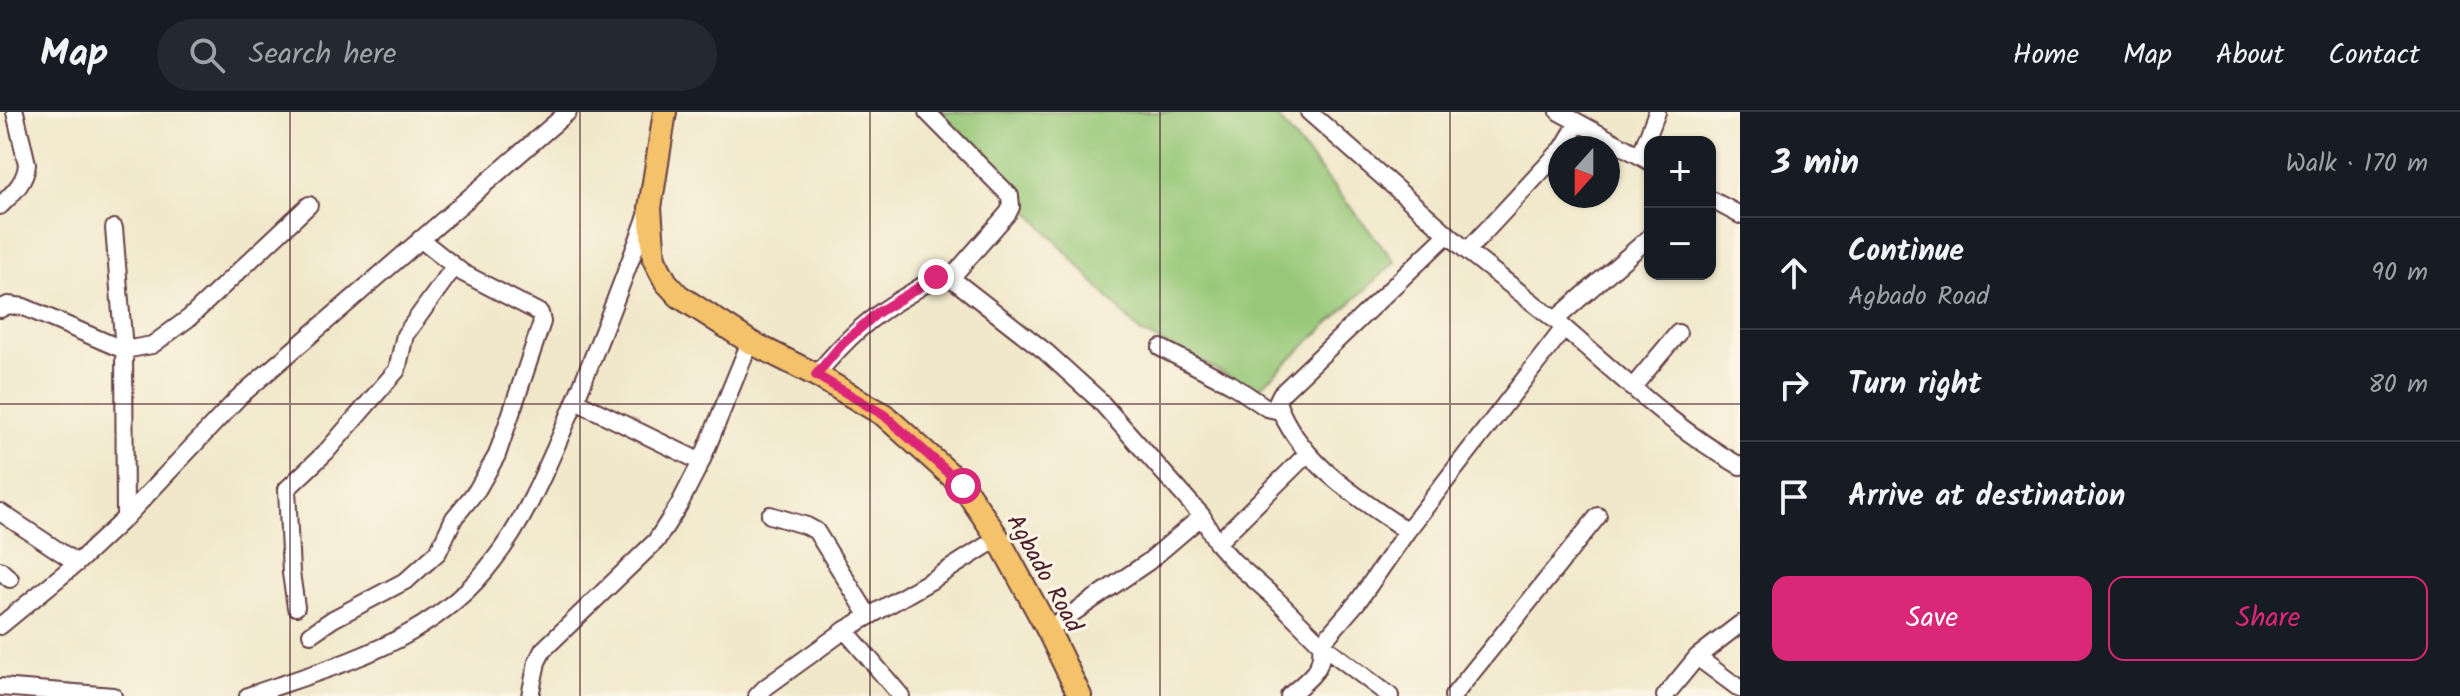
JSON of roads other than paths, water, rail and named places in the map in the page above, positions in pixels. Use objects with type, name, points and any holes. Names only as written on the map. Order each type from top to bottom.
[{"type":"main road","name":"Agbado Road","points":[[665,112],[650,208],[654,259],[666,282],[679,296],[750,342],[816,375],[884,415],[963,486],[998,538],[1080,696]]},
{"type":"street","points":[[0,206],[27,173],[15,112]]},
{"type":"street","points":[[0,626],[77,563],[125,518],[239,397],[568,112]]},
{"type":"street","points":[[927,112],[1010,196],[1008,213],[951,278]]},
{"type":"street","points":[[1309,112],[1467,251],[1560,324],[1632,388],[1740,466]]},
{"type":"street","points":[[1559,112],[1644,158]]},
{"type":"street","points":[[1651,136],[1657,112]]},
{"type":"street","points":[[1570,136],[1578,123]]},
{"type":"street","points":[[1467,251],[1548,165]]},
{"type":"street","points":[[1716,202],[1740,215]]},
{"type":"street","points":[[0,309],[8,305],[24,307],[124,350],[152,345],[189,318],[309,205]]},
{"type":"street","points":[[248,696],[363,655],[411,632],[475,583],[494,561],[515,530],[576,401],[650,208]]},
{"type":"street","points":[[114,228],[124,350],[125,518]]},
{"type":"street","points":[[1407,531],[1355,495],[1307,454],[1277,402],[1281,394],[1448,234]]},
{"type":"street","points":[[311,634],[407,580],[438,552],[454,518],[477,490],[497,455],[542,322],[540,313],[454,267],[420,239]]},
{"type":"street","points":[[1289,696],[1319,668],[1322,661],[1321,644],[1359,600],[1560,324],[1644,243]]},
{"type":"street","points":[[296,607],[287,489],[326,452],[397,370],[405,335],[454,267]]},
{"type":"street","points":[[816,375],[842,344],[877,313],[936,277],[951,278],[1046,352],[1099,400],[1202,516],[1217,543],[1233,561],[1321,644],[1390,696]]},
{"type":"street","points":[[1632,388],[1678,333]]},
{"type":"street","points":[[530,696],[537,662],[543,650],[656,541],[679,505],[701,462],[750,342]]},
{"type":"street","points":[[1161,348],[1231,384],[1267,408],[1280,411]]},
{"type":"street","points":[[576,401],[701,462]]},
{"type":"street","points":[[1217,543],[1307,454]]},
{"type":"street","points":[[0,512],[77,563]]},
{"type":"street","points":[[770,515],[816,531],[868,615]]},
{"type":"street","points":[[1048,630],[1148,562],[1202,516]]},
{"type":"street","points":[[1453,696],[1598,516]]},
{"type":"street","points":[[757,696],[845,630],[998,538]]},
{"type":"street","points":[[1665,696],[1697,657],[1740,624]]},
{"type":"street","points":[[845,630],[901,696]]},
{"type":"street","points":[[1697,657],[1740,689]]},
{"type":"street","points":[[0,687],[113,696]]}]
